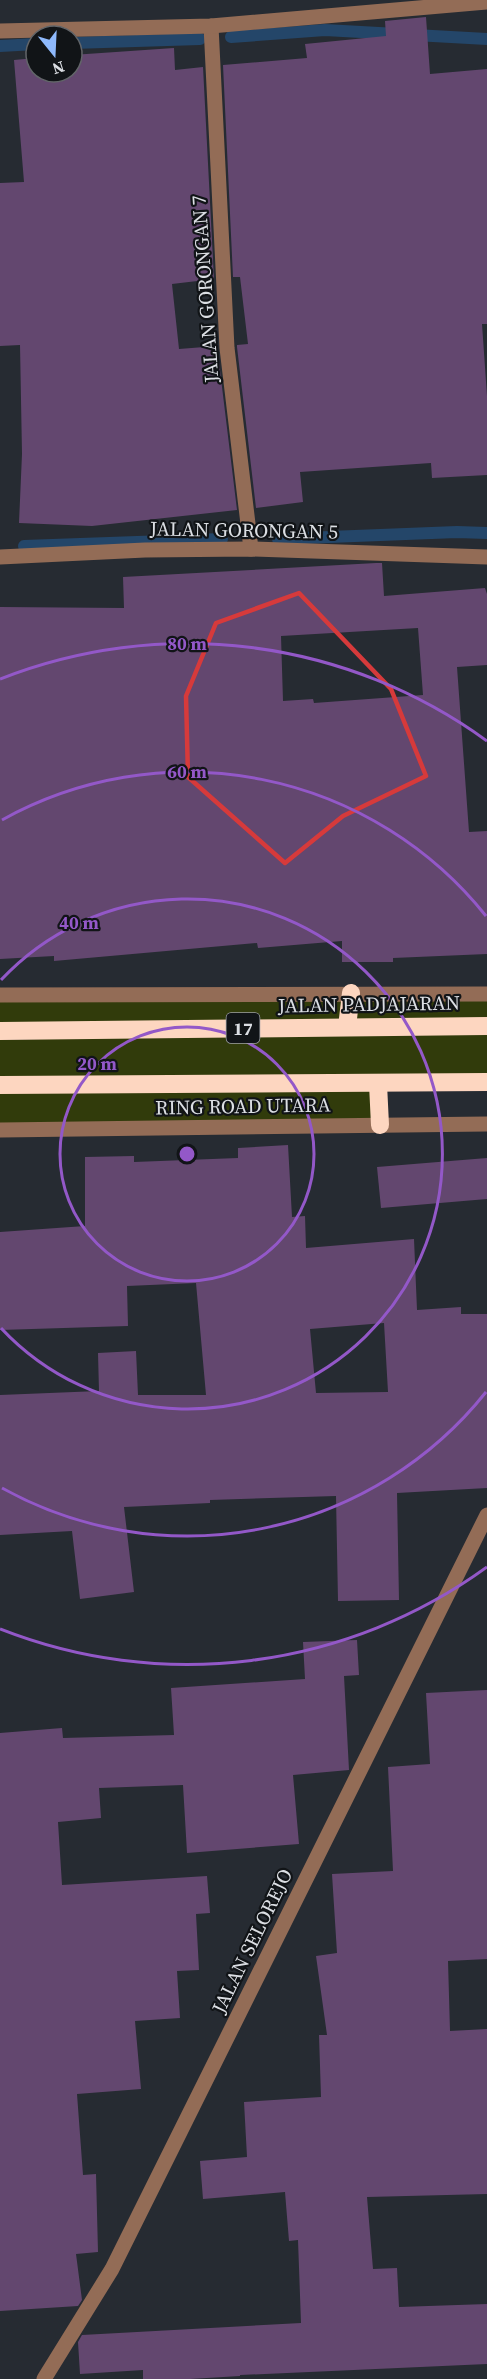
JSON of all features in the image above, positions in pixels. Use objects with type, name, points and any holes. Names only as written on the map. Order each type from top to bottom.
[{"type":"highway","points":[[347,1027],[351,993]]},
{"type":"highway","name":"JALAN PADJAJARAN","points":[[0,1031],[487,1026]]},
{"type":"highway","points":[[0,1085],[487,1082]]},
{"type":"highway","points":[[378,1084],[380,1125]]},
{"type":"street","points":[[0,31],[211,26],[487,2]]},
{"type":"street","name":"JALAN GORONGAN 7","points":[[211,26],[227,348],[251,549]]},
{"type":"street","name":"JALAN GORONGAN 5","points":[[0,558],[145,550],[251,549],[487,557]]},
{"type":"street","points":[[0,995],[487,994]]},
{"type":"street","name":"RING ROAD UTARA","points":[[0,1130],[487,1124]]},
{"type":"street","name":"JALAN SELOREJO","points":[[44,2379],[112,2269],[487,1515]]},
{"type":"highlighted area","points":[[299,593],[391,689],[426,776],[343,816],[285,863],[188,777],[186,696],[216,623]]},
{"type":"green space","points":[[487,996],[487,1026],[0,1031],[0,998]]},
{"type":"green space","points":[[487,1029],[487,1079],[0,1081],[0,1040]]},
{"type":"green space","points":[[378,1084],[380,1125],[0,1126],[0,1087]]},
{"type":"building","points":[[426,17],[430,74],[487,69],[487,324],[482,324],[487,396],[487,475],[432,478],[431,463],[300,472],[303,502],[256,508],[237,347],[237,345],[248,344],[240,277],[233,277],[223,65],[307,58],[305,44],[386,36],[385,21]]},
{"type":"building","points":[[174,48],[175,70],[203,67],[214,279],[172,284],[179,349],[217,346],[237,510],[92,526],[19,523],[22,454],[20,345],[0,346],[0,183],[24,182],[14,60],[24,59],[24,84],[84,84],[84,54]]},
{"type":"building","points":[[382,563],[384,596],[485,588],[487,594],[487,665],[457,667],[469,832],[487,831],[487,954],[393,958],[393,962],[342,962],[342,941],[258,948],[257,943],[54,961],[54,956],[0,959],[0,607],[124,608],[123,577]],"holes":[[[418,628],[423,695],[314,703],[313,699],[283,701],[281,636]]]},
{"type":"building","points":[[288,1145],[292,1217],[305,1216],[306,1248],[414,1239],[417,1310],[461,1307],[461,1314],[487,1314],[487,1488],[397,1493],[399,1600],[338,1601],[336,1496],[210,1500],[210,1503],[124,1507],[134,1592],[80,1599],[72,1531],[0,1535],[0,1395],[99,1391],[98,1353],[136,1351],[138,1395],[206,1395],[196,1283],[127,1286],[128,1326],[0,1330],[0,1232],[85,1226],[85,1157],[134,1156],[134,1162],[238,1158],[238,1148]],"holes":[[[384,1323],[388,1392],[316,1393],[310,1329]]]},
{"type":"building","points":[[487,1158],[487,1199],[381,1208],[377,1167]]},
{"type":"building","points":[[357,1640],[359,1675],[344,1676],[349,1770],[293,1775],[299,1844],[187,1853],[183,1785],[99,1788],[101,1818],[58,1822],[62,1885],[207,1876],[210,1913],[196,1914],[199,1970],[177,1971],[180,2018],[135,2021],[141,2089],[77,2094],[83,2175],[96,2174],[98,2252],[76,2254],[82,2300],[78,2306],[0,2311],[0,1733],[62,1728],[63,1738],[174,1735],[171,1688],[305,1679],[303,1642]]},
{"type":"building","points":[[487,1690],[487,1959],[448,1961],[450,2031],[487,2029],[487,2194],[367,2197],[373,2269],[397,2268],[399,2307],[487,2304],[487,2364],[190,2379],[143,2379],[143,2370],[80,2374],[78,2342],[82,2335],[301,2323],[298,2240],[289,2241],[285,2192],[203,2199],[200,2161],[247,2157],[244,2102],[321,2097],[319,2035],[327,2035],[316,1956],[337,1953],[332,1874],[393,1871],[388,1767],[430,1764],[426,1693]]},
{"type":"waterway","points":[[231,37],[325,30],[487,39]]},
{"type":"waterway","points":[[84,43],[200,39]]},
{"type":"waterway","points":[[0,46],[24,45]]},
{"type":"waterway","points":[[278,539],[457,532],[487,533]]},
{"type":"waterway","points":[[24,546],[222,539]]}]
